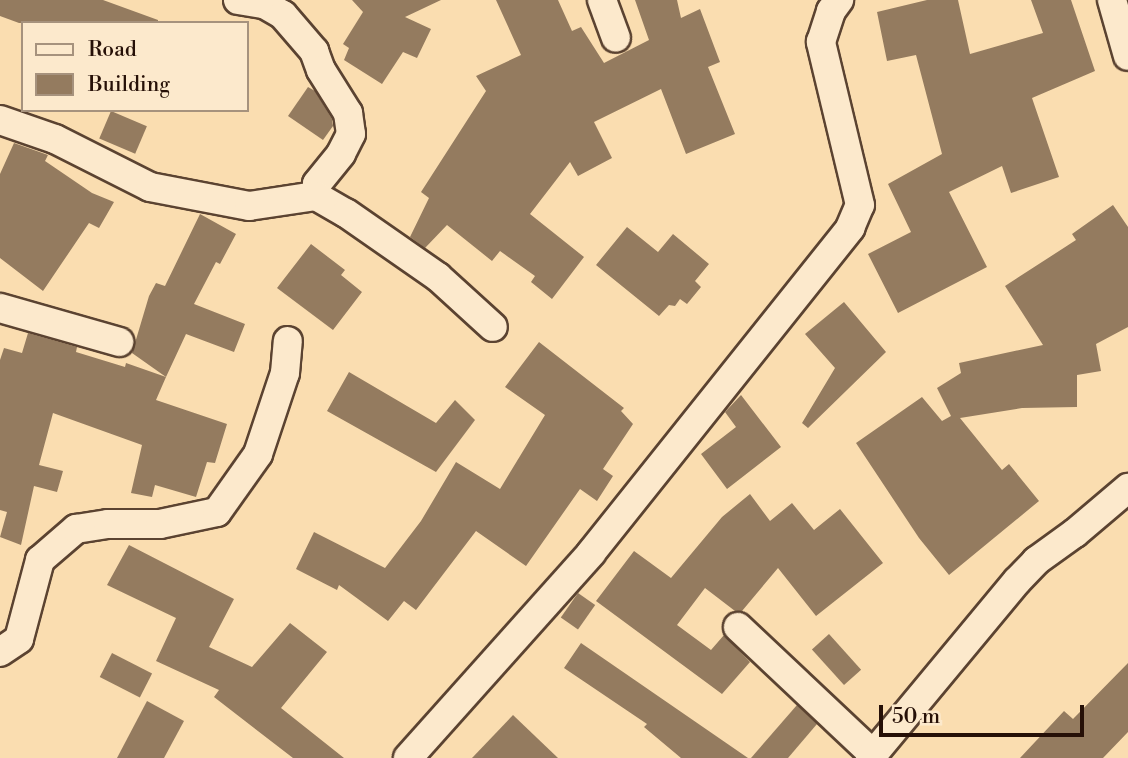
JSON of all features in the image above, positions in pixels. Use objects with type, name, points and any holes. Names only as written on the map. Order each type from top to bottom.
[{"type":"street","points":[[238,0],[264,4],[283,15],[314,51],[321,70],[348,113],[351,134],[341,153],[317,184],[316,196]]},
{"type":"street","points":[[602,0],[616,38]]},
{"type":"street","points":[[408,758],[591,554],[850,228],[860,205],[821,41],[831,11],[839,0]]},
{"type":"street","points":[[1112,0],[1128,57]]},
{"type":"street","points":[[0,120],[55,139],[150,187],[249,206],[316,196],[346,213],[438,276],[493,327]]},
{"type":"street","points":[[0,308],[119,342]]},
{"type":"street","points":[[0,652],[19,639],[40,560],[76,529],[108,524],[160,524],[217,512],[258,454],[285,373],[288,341]]},
{"type":"street","points":[[738,627],[871,756],[1017,581],[1128,488]]},
{"type":"building","points":[[0,0],[103,0],[158,21],[19,23],[0,16]]},
{"type":"building","points":[[352,0],[441,0],[405,17],[431,29],[417,58],[403,52],[382,84],[344,60],[349,48],[343,44],[363,12]]},
{"type":"building","points":[[496,0],[558,0],[572,31],[581,27],[604,63],[649,40],[635,0],[677,0],[681,18],[700,9],[720,62],[708,67],[735,134],[686,154],[661,89],[594,122],[612,158],[578,176],[570,162],[530,214],[584,257],[552,299],[531,282],[535,276],[500,251],[492,261],[447,225],[425,248],[410,237],[429,198],[421,192],[486,91],[476,76],[521,55]]},
{"type":"building","points":[[927,0],[958,0],[970,54],[1043,33],[1031,0],[1071,0],[1095,71],[1032,98],[1059,177],[1011,193],[1002,166],[949,192],[987,267],[898,313],[868,254],[911,232],[888,184],[942,154],[916,55],[887,61],[877,12]]},
{"type":"building","points":[[308,87],[315,91],[332,119],[333,126],[323,140],[288,116]]},
{"type":"building","points":[[111,112],[147,126],[135,154],[99,139]]},
{"type":"building","points":[[14,143],[48,155],[45,161],[92,193],[114,202],[99,228],[89,223],[43,291],[0,258],[0,174]]},
{"type":"building","points":[[1113,205],[1128,227],[1128,327],[1096,344],[1101,371],[1077,375],[1077,407],[1022,408],[960,418],[1002,470],[1009,464],[1039,501],[949,575],[919,538],[856,443],[922,397],[942,421],[951,416],[937,388],[961,373],[959,363],[1043,345],[1005,286],[1076,240],[1072,234]]},
{"type":"building","points":[[200,214],[236,234],[220,264],[216,262],[194,304],[245,324],[234,352],[186,334],[166,377],[132,353],[149,296],[156,283],[165,286]]},
{"type":"building","points":[[627,227],[658,252],[673,234],[709,264],[695,281],[701,287],[687,304],[680,299],[675,306],[669,305],[659,316],[596,265]]},
{"type":"building","points":[[311,244],[345,270],[341,275],[362,292],[333,330],[277,288]]},
{"type":"building","points":[[844,302],[886,352],[808,428],[802,423],[835,368],[805,334]]},
{"type":"building","points":[[28,333],[77,347],[76,352],[125,367],[126,363],[166,377],[156,400],[227,424],[215,463],[207,462],[196,497],[155,485],[152,497],[131,493],[142,445],[53,413],[39,465],[63,471],[57,492],[34,486],[21,545],[0,537],[7,512],[0,510],[0,360],[4,348],[22,353]]},
{"type":"building","points":[[539,342],[624,408],[621,411],[633,424],[603,469],[613,476],[597,501],[580,489],[526,566],[476,531],[416,610],[404,601],[388,621],[339,585],[337,590],[296,569],[314,532],[385,568],[421,521],[456,462],[500,489],[545,415],[505,387]]},
{"type":"building","points":[[349,372],[436,423],[455,400],[475,420],[436,472],[327,411]]},
{"type":"building","points":[[741,395],[781,447],[727,489],[701,454],[736,427],[725,412]]},
{"type":"building","points":[[750,494],[770,521],[792,503],[814,530],[840,509],[883,563],[816,616],[778,568],[742,611],[735,611],[705,588],[677,625],[711,650],[724,635],[750,662],[722,694],[596,601],[634,551],[671,578],[722,517]]},
{"type":"building","points":[[129,545],[234,599],[209,647],[252,667],[290,623],[327,652],[281,708],[344,758],[293,758],[214,697],[219,690],[156,661],[176,618],[107,585]]},
{"type":"building","points":[[578,593],[595,605],[578,630],[561,618]]},
{"type":"building","points":[[829,634],[861,670],[844,685],[812,649]]},
{"type":"building","points":[[581,643],[748,758],[681,758],[644,727],[647,724],[564,668]]},
{"type":"building","points":[[112,653],[152,673],[140,697],[100,677]]},
{"type":"building","points":[[1128,663],[1128,732],[1103,758],[1020,758],[1064,711],[1073,719]]},
{"type":"building","points":[[147,701],[184,721],[164,758],[117,758]]},
{"type":"building","points":[[797,705],[817,724],[788,758],[751,758]]},
{"type":"building","points":[[513,715],[558,758],[472,758]]}]
